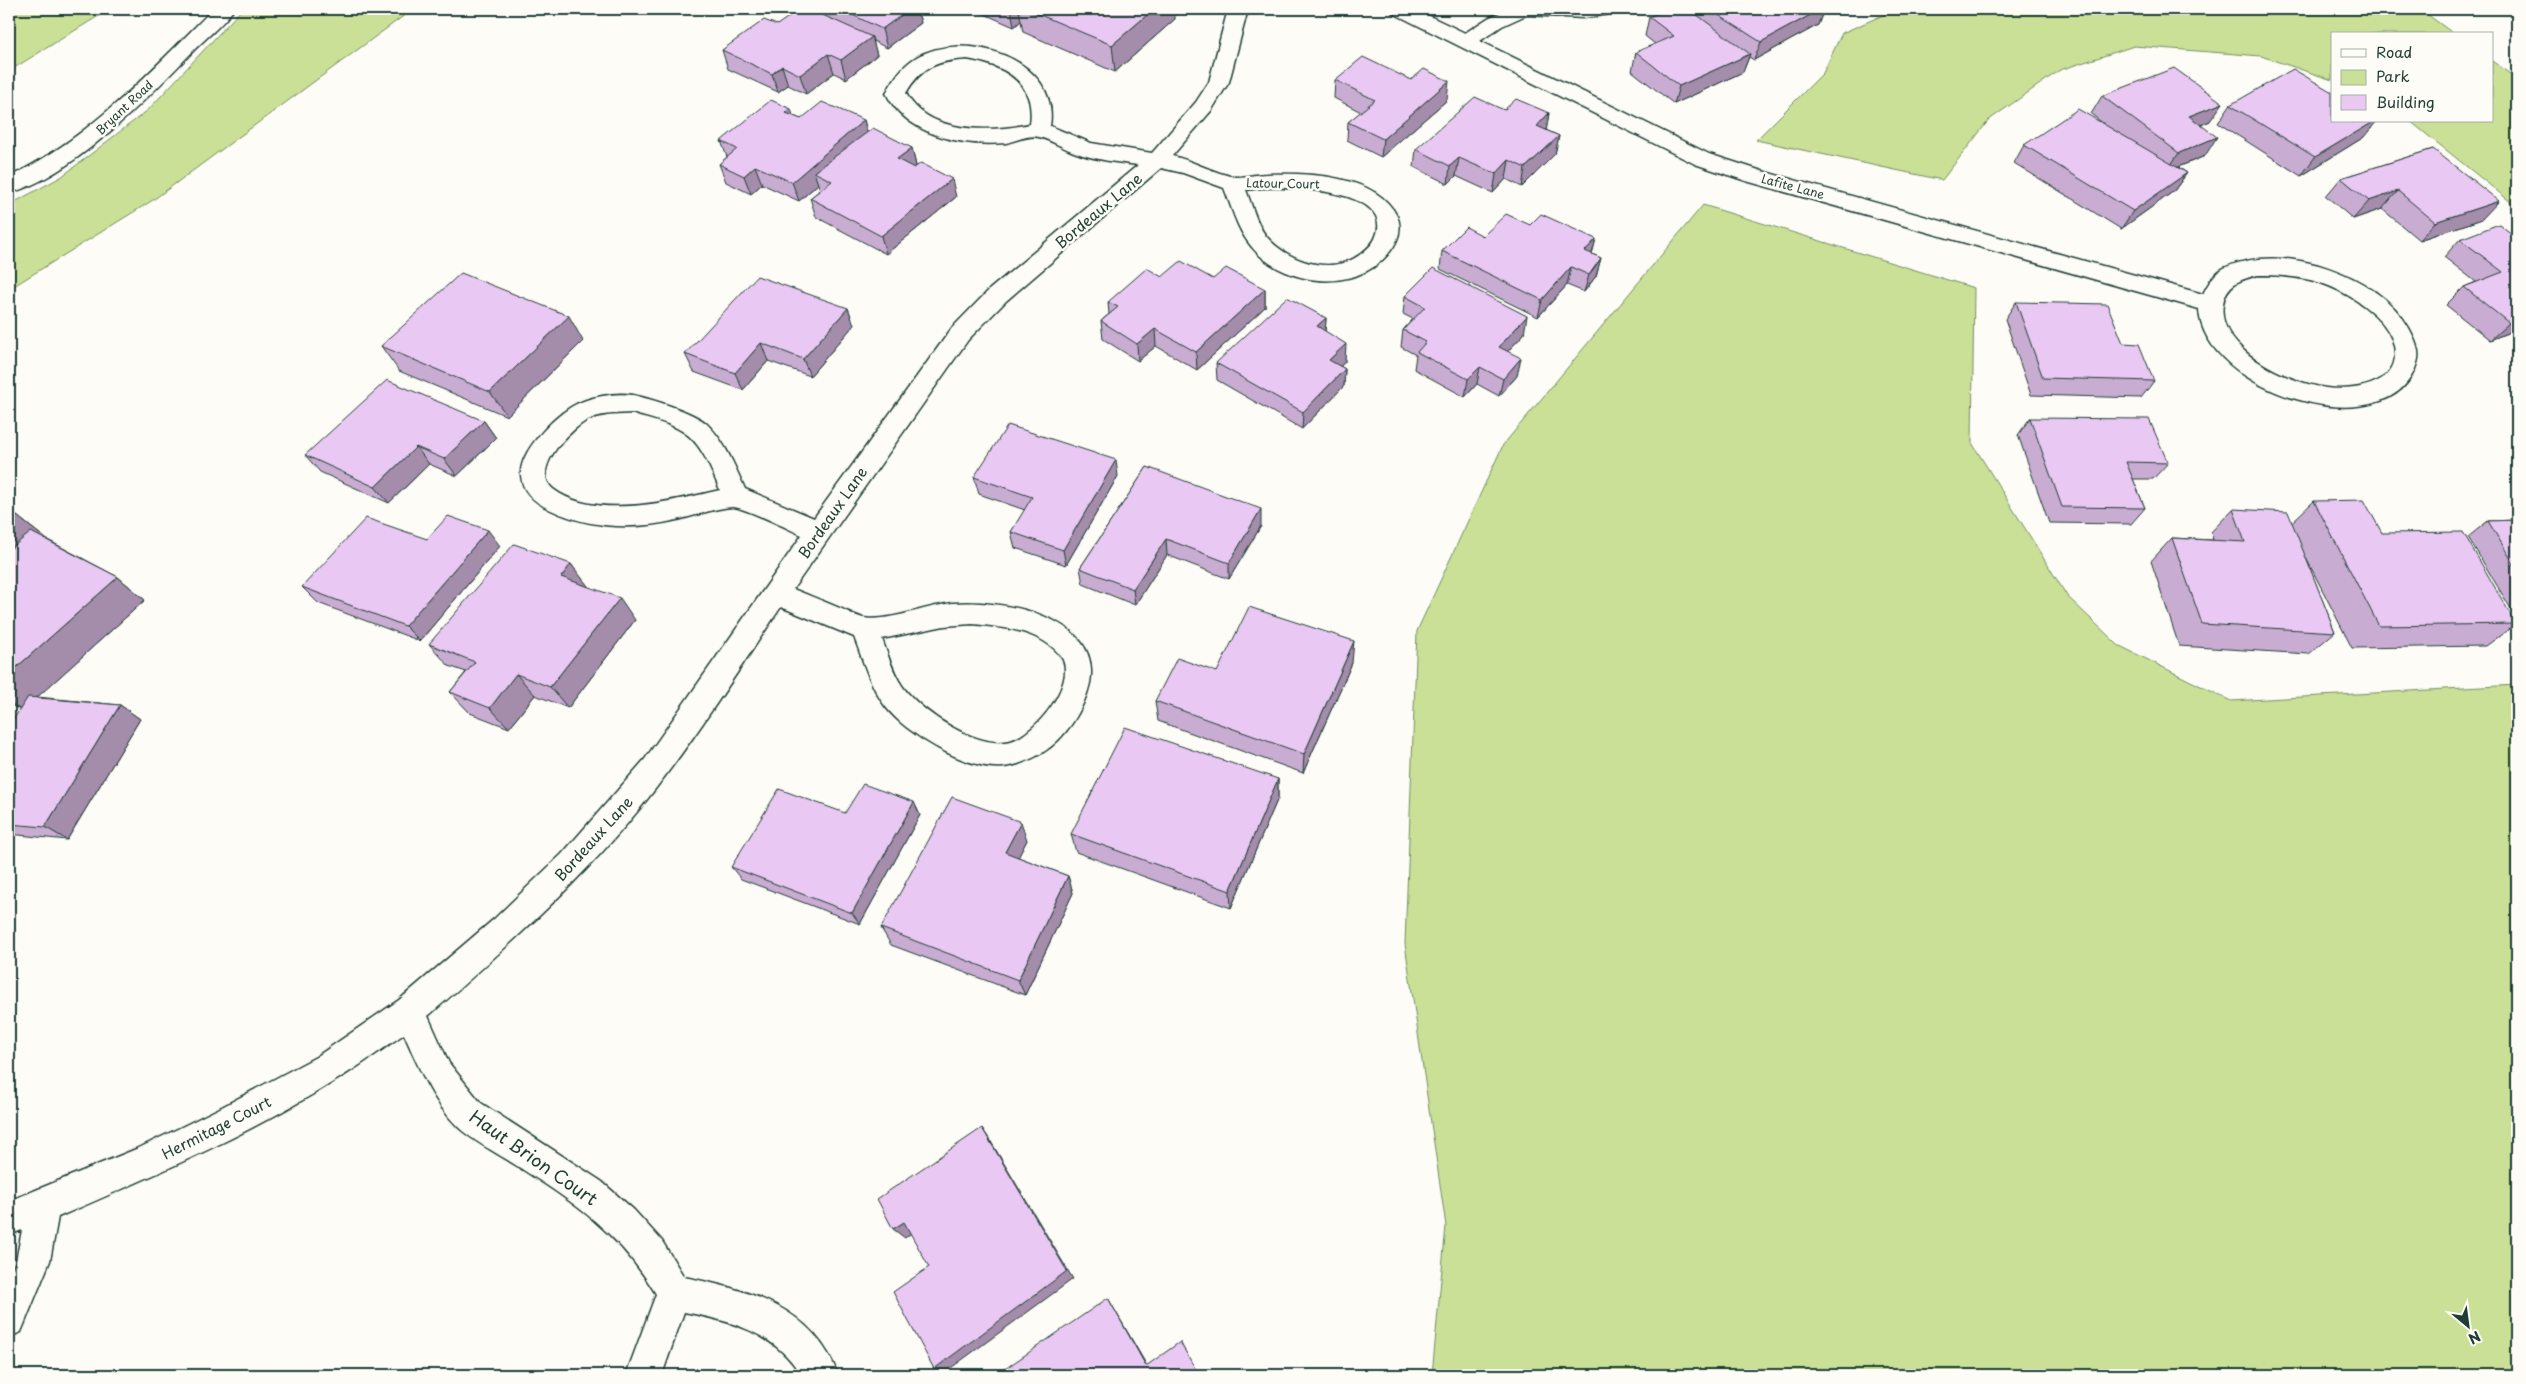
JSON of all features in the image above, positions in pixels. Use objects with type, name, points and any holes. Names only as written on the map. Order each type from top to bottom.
[{"type":"street","name":"Bryant Road","points":[[9,186],[53,163],[93,136],[129,104],[224,9]]},
{"type":"street","name":"Bordeaux Lane","points":[[410,1011],[505,929],[572,864],[655,768],[774,594],[960,334],[998,295],[1156,161],[1204,106],[1220,82],[1238,9]]},
{"type":"street","name":"Lafite Lane","points":[[1400,9],[1702,159],[1754,176],[2210,304]]},
{"type":"street","points":[[1465,42],[1495,22],[1525,9],[1574,12],[1609,9]]},
{"type":"street","points":[[947,53],[977,53],[1000,61],[1024,74],[1035,87],[1040,97],[1042,113],[1038,129],[1000,137],[951,132],[904,110],[896,93],[904,78],[931,58],[947,53]]},
{"type":"street","name":"Latour Court","points":[[1038,129],[1071,144],[1109,155],[1156,161],[1198,170],[1233,184],[1298,182],[1320,183],[1348,189],[1370,199],[1382,209],[1388,219],[1387,238],[1369,260],[1350,269],[1327,274],[1306,270],[1266,249],[1253,234],[1233,184]]},
{"type":"street","points":[[2258,267],[2287,267],[2320,274],[2348,286],[2371,300],[2396,326],[2405,344],[2405,366],[2399,378],[2388,388],[2370,395],[2343,399],[2306,393],[2262,376],[2234,354],[2217,333],[2210,315],[2210,304],[2214,291],[2232,274],[2258,267]]},
{"type":"street","points":[[735,496],[720,461],[698,430],[678,419],[632,404],[599,406],[580,413],[549,440],[533,465],[533,477],[537,487],[545,496],[573,508],[600,516],[618,517],[674,511],[735,496],[819,530]]},
{"type":"street","points":[[774,594],[864,629],[954,614],[981,613],[1006,616],[1046,630],[1066,640],[1076,653],[1080,671],[1072,696],[1057,724],[1043,738],[1018,752],[1001,756],[985,754],[932,729],[907,713],[894,697],[864,629]]},
{"type":"street","name":"Hermitage Court","points":[[9,1218],[43,1206],[153,1159],[230,1121],[327,1068],[410,1011]]},
{"type":"street","name":"Haut Brion Court","points":[[410,1011],[438,1074],[469,1115],[589,1193],[622,1222],[650,1253],[674,1292]]},
{"type":"street","points":[[9,1320],[33,1261],[43,1206]]},
{"type":"street","points":[[644,1375],[674,1292],[723,1302],[777,1324],[798,1341],[820,1375]]},
{"type":"green space","points":[[9,9],[110,9],[9,71]]},
{"type":"green space","points":[[242,9],[413,9],[153,200],[9,289],[9,205],[61,177],[148,110]]},
{"type":"green space","points":[[1897,9],[2420,9],[2451,32],[2331,32],[2331,80],[2261,56],[2134,46],[2060,70],[1989,120],[1942,180],[1756,140],[1823,73],[1842,33]]},
{"type":"green space","points":[[2494,62],[2517,79],[2517,207],[2411,122],[2494,122]]},
{"type":"green space","points":[[1703,205],[1974,288],[1972,443],[2067,596],[2118,645],[2231,701],[2517,685],[2517,1375],[1432,1375],[1446,1226],[1405,944],[1417,631],[1503,445]]},
{"type":"building","points":[[800,9],[809,9],[872,37],[841,60],[828,54],[800,75],[782,66],[772,74],[722,50],[764,20],[777,25]]},
{"type":"building","points":[[840,9],[910,9],[882,29]]},
{"type":"building","points":[[1026,9],[1154,9],[1112,45]]},
{"type":"building","points":[[1668,9],[1689,9],[1750,54],[1679,86],[1636,52],[1674,36],[1649,17]]},
{"type":"building","points":[[1709,9],[1821,9],[1761,42]]},
{"type":"building","points":[[1363,57],[1411,80],[1424,69],[1449,81],[1383,139],[1348,122],[1375,100],[1335,80]]},
{"type":"building","points":[[2174,68],[2223,103],[2189,116],[2217,137],[2179,153],[2102,96]]},
{"type":"building","points":[[2293,69],[2331,91],[2331,122],[2373,122],[2315,157],[2230,105]]},
{"type":"building","points":[[1475,97],[1504,110],[1516,99],[1549,113],[1537,126],[1559,136],[1525,168],[1509,160],[1496,174],[1459,158],[1450,166],[1416,149]]},
{"type":"building","points":[[771,100],[791,109],[786,113],[801,119],[822,102],[864,120],[792,182],[755,166],[744,176],[719,164],[737,149],[721,141]]},
{"type":"building","points":[[2078,109],[2187,173],[2133,211],[2024,145]]},
{"type":"building","points":[[873,128],[912,148],[897,159],[914,168],[921,163],[952,179],[881,236],[810,198],[832,181],[814,172]]},
{"type":"building","points":[[2433,149],[2499,201],[2435,222],[2398,191],[2369,201],[2341,178]]},
{"type":"building","points":[[1506,214],[1530,225],[1541,214],[1596,239],[1585,251],[1601,258],[1589,275],[1571,267],[1542,300],[1442,251],[1466,227],[1483,236]]},
{"type":"building","points":[[2499,224],[2517,238],[2517,319],[2509,323],[2464,287],[2503,272],[2460,239]]},
{"type":"building","points":[[1181,261],[1213,279],[1226,268],[1265,289],[1196,352],[1155,329],[1137,344],[1101,321],[1118,307],[1108,302],[1147,268],[1162,277]]},
{"type":"building","points":[[1433,268],[1527,316],[1499,347],[1521,358],[1503,379],[1480,367],[1468,379],[1417,352],[1426,342],[1403,330],[1425,307],[1405,296]]},
{"type":"building","points":[[461,273],[569,316],[490,392],[381,346]]},
{"type":"building","points":[[757,276],[848,308],[803,359],[761,343],[735,373],[685,354]]},
{"type":"building","points":[[1287,297],[1326,318],[1317,326],[1346,344],[1329,360],[1345,369],[1303,412],[1216,363]]},
{"type":"building","points":[[2016,302],[2107,304],[2123,343],[2139,344],[2154,381],[2043,378]]},
{"type":"building","points":[[387,380],[484,421],[444,459],[416,447],[375,487],[305,455]]},
{"type":"building","points":[[2030,418],[2149,419],[2168,463],[2126,462],[2145,508],[2062,507]]},
{"type":"building","points":[[1008,425],[1116,460],[1063,550],[1011,532],[1032,497],[974,477]]},
{"type":"building","points":[[1147,467],[1261,509],[1229,563],[1166,539],[1133,589],[1080,568]]},
{"type":"building","points":[[2364,500],[2382,533],[2463,532],[2516,624],[2379,626],[2314,501]]},
{"type":"building","points":[[2233,509],[2288,512],[2335,632],[2202,624],[2172,538],[2245,542]]},
{"type":"building","points":[[9,514],[17,516],[9,524]]},
{"type":"building","points":[[448,516],[488,530],[405,626],[302,587],[366,518],[427,539]]},
{"type":"building","points":[[2517,520],[2517,569],[2488,521]]},
{"type":"building","points":[[31,532],[118,577],[9,674],[9,550]]},
{"type":"building","points":[[514,544],[571,564],[561,577],[620,598],[550,687],[516,674],[490,708],[450,692],[475,662],[429,644]]},
{"type":"building","points":[[1249,607],[1354,641],[1304,754],[1155,701],[1177,658],[1217,672]]},
{"type":"building","points":[[28,697],[120,705],[45,827],[9,824],[9,726]]},
{"type":"building","points":[[1125,727],[1278,779],[1230,891],[1071,834]]},
{"type":"building","points":[[863,784],[914,802],[852,913],[731,867],[779,789],[845,813]]},
{"type":"building","points":[[952,797],[1021,822],[1005,852],[1068,876],[1018,980],[881,928]]},
{"type":"building","points":[[982,1128],[1067,1271],[934,1369],[893,1292],[929,1267],[904,1222],[893,1229],[877,1199]]},
{"type":"building","points":[[1108,1298],[1146,1366],[1180,1342],[1199,1375],[996,1375]]}]
